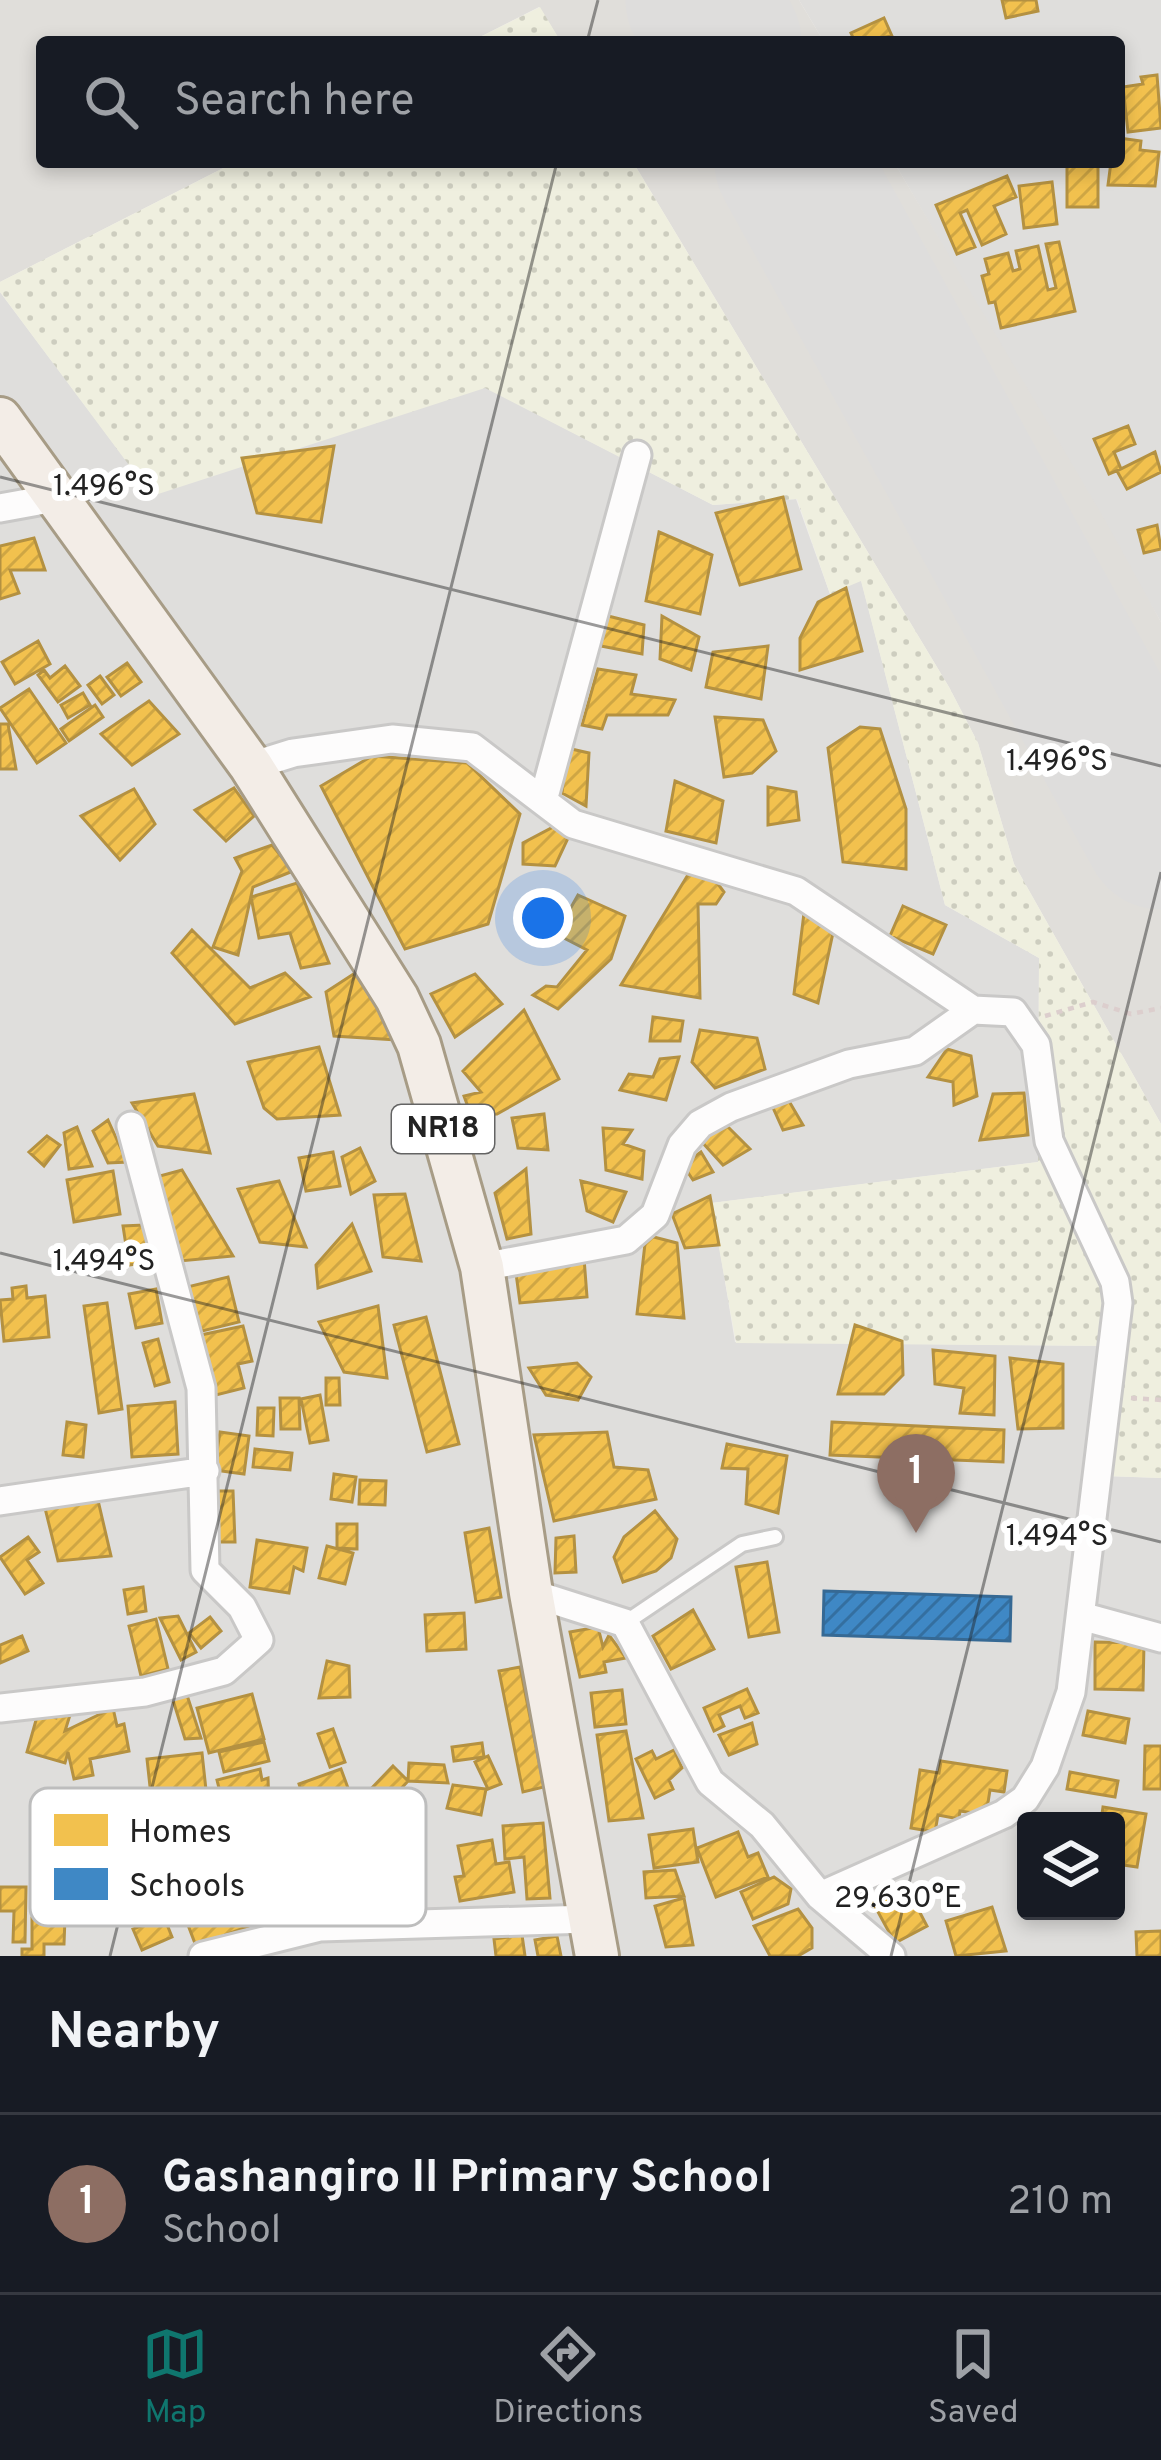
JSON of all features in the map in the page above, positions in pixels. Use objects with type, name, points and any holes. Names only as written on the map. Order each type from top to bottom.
[{"type":"main road","name":"NR18","points":[[0,419],[251,766],[397,998],[419,1045],[482,1267],[531,1593],[593,1938]]},
{"type":"street","points":[[544,797],[637,455]]},
{"type":"street","points":[[0,508],[56,498]]},
{"type":"street","points":[[251,766],[293,753],[392,739],[439,740],[472,747],[544,797],[573,824],[796,891],[973,1010],[1013,1012],[1024,1021],[1036,1045],[1049,1141],[1115,1282],[1118,1303],[1071,1692],[1045,1767],[1025,1799],[1004,1814],[820,1896]]},
{"type":"street","points":[[482,1267],[626,1240],[655,1215],[682,1145],[700,1124],[731,1107],[849,1064],[915,1051],[973,1010]]},
{"type":"street","points":[[0,1708],[145,1692],[224,1671],[259,1640],[242,1607],[205,1570],[201,1388],[131,1126]]},
{"type":"street","points":[[0,1501],[206,1472]]},
{"type":"street","points":[[531,1593],[625,1622],[710,1782],[762,1826],[820,1896],[891,1956]]},
{"type":"street","points":[[1081,1616],[1161,1638]]},
{"type":"street","points":[[203,1956],[320,1927],[593,1938]]},
{"type":"lane","points":[[625,1622],[742,1544],[775,1538]]},
{"type":"path","points":[[1024,1021],[1094,1002],[1131,1014],[1161,1008]]},
{"type":"path","points":[[1108,1396],[1161,1400]]},
{"type":"shaded area","points":[[0,0],[799,0],[820,36],[557,36],[539,7],[482,36],[36,36],[36,168],[223,168],[0,282]]},
{"type":"shaded area","points":[[799,0],[1161,0],[1161,622],[897,168],[1125,168],[1125,36],[820,36]]},
{"type":"shaded area","points":[[637,168],[898,168],[1161,622],[1161,1124],[1014,864],[978,743],[949,687]]},
{"type":"shaded area","points":[[0,292],[152,495],[485,387],[713,505],[796,499],[830,594],[861,580],[945,905],[1039,958],[1038,1162],[712,1203],[735,1342],[1115,1346],[1106,1476],[1161,1478],[1161,1956],[0,1956]]},
{"type":"green space","points":[[540,7],[557,36],[482,36]]},
{"type":"green space","points":[[223,168],[637,168],[949,687],[978,743],[1014,864],[1161,1124],[1161,1478],[1106,1476],[1115,1346],[736,1343],[711,1203],[1038,1162],[1039,958],[945,905],[861,581],[830,594],[797,499],[713,505],[485,388],[152,496],[0,292],[0,282]]},
{"type":"building: Homes","points":[[1002,0],[1036,0],[1038,11],[1006,18]]},
{"type":"building: Homes","points":[[884,18],[892,36],[852,36]]},
{"type":"building: Homes","points":[[1157,75],[1161,128],[1128,132],[1125,87],[1143,84],[1141,77]]},
{"type":"building: Homes","points":[[1125,139],[1141,141],[1140,150],[1159,152],[1155,186],[1108,185],[1110,168],[1125,168]]},
{"type":"building: Homes","points":[[1067,168],[1098,168],[1098,207],[1067,207]]},
{"type":"building: Homes","points":[[1007,176],[1016,197],[994,206],[1006,234],[982,245],[967,210],[960,213],[975,247],[957,254],[936,205]]},
{"type":"building: Homes","points":[[1052,182],[1057,224],[1024,228],[1019,186]]},
{"type":"building: Homes","points":[[1059,242],[1075,311],[1001,328],[982,276],[989,274],[985,259],[1008,253],[1013,271],[1020,269],[1016,251],[1038,246],[1048,290],[1056,288],[1046,244]]},
{"type":"building: Homes","points":[[1128,426],[1135,444],[1114,452],[1121,469],[1109,474],[1094,439]]},
{"type":"building: Homes","points":[[334,446],[321,522],[257,513],[242,458]]},
{"type":"building: Homes","points":[[1155,452],[1161,472],[1127,489],[1117,471]]},
{"type":"building: Homes","points":[[783,497],[801,569],[740,585],[716,513]]},
{"type":"building: Homes","points":[[1157,525],[1161,549],[1144,553],[1138,530]]},
{"type":"building: Homes","points":[[659,532],[712,555],[700,614],[646,601]]},
{"type":"building: Homes","points":[[34,538],[45,570],[10,570],[19,593],[0,599],[0,546]]},
{"type":"building: Homes","points":[[846,588],[862,651],[800,670],[800,638],[818,602]]},
{"type":"building: Homes","points":[[604,615],[644,625],[642,654],[601,646]]},
{"type":"building: Homes","points":[[662,616],[699,637],[691,670],[660,659]]},
{"type":"building: Homes","points":[[38,641],[50,664],[15,684],[2,662]]},
{"type":"building: Homes","points":[[768,646],[761,699],[706,687],[713,652]]},
{"type":"building: Homes","points":[[127,663],[141,682],[121,696],[107,677]]},
{"type":"building: Homes","points":[[65,666],[80,686],[58,702],[38,675],[44,670],[50,678]]},
{"type":"building: Homes","points":[[598,669],[636,675],[631,694],[675,700],[668,715],[607,715],[602,729],[582,725]]},
{"type":"building: Homes","points":[[100,676],[114,695],[102,704],[88,685]]},
{"type":"building: Homes","points":[[29,689],[66,743],[37,763],[0,708]]},
{"type":"building: Homes","points":[[83,693],[90,705],[68,718],[61,705]]},
{"type":"building: Homes","points":[[149,701],[179,734],[132,765],[101,734]]},
{"type":"building: Homes","points":[[95,705],[103,717],[69,741],[61,729]]},
{"type":"building: Homes","points":[[715,717],[763,720],[776,751],[752,773],[724,777]]},
{"type":"building: Homes","points":[[0,724],[8,724],[16,769],[0,769]]},
{"type":"building: Homes","points":[[860,727],[880,729],[906,809],[906,869],[843,862],[828,748]]},
{"type":"building: Homes","points":[[567,748],[589,753],[586,806],[562,793]]},
{"type":"building: Homes","points":[[372,756],[467,763],[520,814],[488,924],[405,949],[321,786]]},
{"type":"building: Homes","points":[[675,781],[723,801],[716,843],[666,831]]},
{"type":"building: Homes","points":[[768,787],[796,792],[799,820],[768,825]]},
{"type":"building: Homes","points":[[234,788],[254,816],[226,841],[195,810]]},
{"type":"building: Homes","points":[[134,789],[155,824],[120,860],[81,816]]},
{"type":"building: Homes","points":[[559,824],[569,836],[555,866],[523,864],[523,843]]},
{"type":"building: Homes","points":[[272,845],[293,871],[253,887],[238,955],[213,947],[242,871],[235,858]]},
{"type":"building: Homes","points":[[689,873],[712,876],[724,892],[716,904],[698,904],[700,998],[621,985]]},
{"type":"building: Homes","points":[[297,883],[329,963],[301,968],[290,933],[259,938],[251,897]]},
{"type":"building: Homes","points":[[578,895],[625,916],[611,959],[558,1009],[533,995],[546,986],[557,987],[587,950],[556,934]]},
{"type":"building: Homes","points":[[903,906],[946,925],[933,954],[890,936]]},
{"type":"building: Homes","points":[[804,913],[834,928],[818,1003],[794,994]]},
{"type":"building: Homes","points":[[192,930],[250,988],[285,973],[310,997],[235,1024],[172,953]]},
{"type":"building: Homes","points":[[355,973],[398,1040],[334,1036],[326,992]]},
{"type":"building: Homes","points":[[475,974],[502,1004],[455,1037],[431,994]]},
{"type":"building: Homes","points":[[524,1010],[559,1079],[497,1114],[471,1115],[464,1096],[481,1092],[463,1071]]},
{"type":"building: Homes","points":[[653,1017],[683,1021],[680,1041],[650,1041]]},
{"type":"building: Homes","points":[[700,1030],[757,1038],[765,1069],[715,1088],[692,1062]]},
{"type":"building: Homes","points":[[319,1047],[340,1115],[277,1119],[264,1108],[248,1062]]},
{"type":"building: Homes","points":[[947,1049],[971,1056],[977,1096],[954,1105],[953,1082],[928,1077]]},
{"type":"building: Homes","points":[[679,1057],[666,1100],[620,1090],[629,1074],[653,1077],[660,1059]]},
{"type":"building: Homes","points":[[1024,1093],[1028,1135],[980,1140],[993,1094]]},
{"type":"building: Homes","points":[[194,1094],[210,1153],[158,1146],[132,1103]]},
{"type":"building: Homes","points":[[786,1096],[803,1125],[783,1130],[770,1101]]},
{"type":"building: Homes","points":[[544,1114],[548,1150],[518,1148],[512,1118]]},
{"type":"building: Homes","points":[[108,1120],[127,1162],[108,1163],[93,1131]]},
{"type":"building: Homes","points":[[725,1124],[750,1149],[723,1165],[701,1141]]},
{"type":"building: Homes","points":[[77,1127],[92,1166],[69,1169],[64,1133]]},
{"type":"building: Homes","points":[[603,1128],[632,1130],[623,1144],[644,1151],[642,1179],[606,1170]]},
{"type":"building: Homes","points":[[47,1136],[60,1145],[44,1166],[29,1152]]},
{"type":"building: Homes","points":[[360,1148],[375,1181],[351,1194],[342,1157]]},
{"type":"building: Homes","points":[[333,1152],[340,1186],[306,1191],[299,1158]]},
{"type":"building: Homes","points":[[701,1152],[713,1172],[693,1180],[683,1165]]},
{"type":"building: Homes","points":[[526,1169],[531,1234],[507,1239],[495,1193]]},
{"type":"building: Homes","points":[[182,1170],[233,1256],[180,1261],[156,1177]]},
{"type":"building: Homes","points":[[113,1171],[120,1214],[74,1222],[67,1180]]},
{"type":"building: Homes","points":[[279,1181],[306,1247],[260,1242],[238,1189]]},
{"type":"building: Homes","points":[[581,1181],[626,1192],[613,1222],[587,1211]]},
{"type":"building: Homes","points":[[405,1194],[421,1261],[383,1257],[374,1195]]},
{"type":"building: Homes","points":[[710,1196],[719,1245],[685,1248],[672,1214]]},
{"type":"building: Homes","points":[[352,1224],[371,1271],[318,1288],[316,1265]]},
{"type":"building: Homes","points":[[144,1225],[150,1262],[129,1265],[123,1226]]},
{"type":"building: Homes","points":[[646,1235],[677,1243],[684,1318],[637,1314]]},
{"type":"building: Homes","points":[[584,1258],[587,1297],[520,1303],[515,1266]]},
{"type":"building: Homes","points":[[228,1277],[239,1322],[198,1332],[187,1287]]},
{"type":"building: Homes","points":[[26,1286],[27,1298],[45,1296],[49,1337],[4,1341],[0,1300],[13,1299],[12,1288]]},
{"type":"building: Homes","points":[[156,1289],[162,1323],[136,1328],[129,1294]]},
{"type":"building: Homes","points":[[107,1303],[122,1409],[99,1413],[84,1306]]},
{"type":"building: Homes","points":[[378,1306],[387,1378],[344,1372],[319,1322]]},
{"type":"building: Homes","points":[[426,1317],[459,1444],[427,1452],[394,1325]]},
{"type":"building: Homes","points":[[855,1325],[902,1341],[903,1375],[884,1394],[838,1394]]},
{"type":"building: Homes","points":[[243,1326],[252,1361],[238,1364],[244,1388],[216,1395],[201,1335]]},
{"type":"building: Homes","points":[[158,1339],[169,1382],[155,1386],[143,1343]]},
{"type":"building: Homes","points":[[933,1350],[995,1356],[994,1415],[960,1413],[964,1388],[935,1384]]},
{"type":"building: Homes","points":[[1010,1358],[1063,1364],[1063,1428],[1018,1429]]},
{"type":"building: Homes","points":[[577,1363],[591,1377],[578,1400],[546,1395],[529,1368]]},
{"type":"building: Homes","points":[[326,1378],[339,1378],[340,1405],[326,1405]]},
{"type":"building: Homes","points":[[320,1395],[328,1440],[310,1443],[301,1399]]},
{"type":"building: Homes","points":[[280,1398],[299,1398],[300,1429],[281,1429]]},
{"type":"building: Homes","points":[[175,1402],[178,1454],[132,1457],[128,1406]]},
{"type":"building: Homes","points":[[258,1408],[274,1408],[273,1436],[257,1435]]},
{"type":"building: Homes","points":[[67,1422],[86,1425],[83,1457],[63,1455]]},
{"type":"building: Homes","points":[[832,1422],[1004,1430],[1003,1462],[830,1455]]},
{"type":"building: Homes","points":[[220,1432],[249,1436],[244,1474],[214,1470]]},
{"type":"building: Homes","points":[[607,1432],[614,1467],[648,1470],[656,1499],[554,1521],[534,1435]]},
{"type":"building: Homes","points":[[727,1444],[787,1456],[778,1513],[746,1504],[748,1469],[722,1468]]},
{"type":"building: Homes","points":[[255,1449],[292,1453],[290,1470],[253,1467]]},
{"type":"building: Homes","points":[[334,1474],[356,1477],[352,1502],[331,1499]]},
{"type":"building: Homes","points":[[360,1480],[386,1481],[385,1505],[359,1504]]},
{"type":"building: Homes","points":[[217,1491],[233,1491],[235,1542],[218,1542]]},
{"type":"building: Homes","points":[[97,1496],[111,1556],[58,1561],[45,1508]]},
{"type":"building: Homes","points":[[655,1511],[677,1539],[671,1558],[656,1571],[623,1582],[614,1557],[624,1537]]},
{"type":"building: Homes","points":[[337,1524],[357,1524],[357,1549],[337,1548]]},
{"type":"building: Homes","points":[[489,1528],[501,1597],[476,1602],[465,1533]]},
{"type":"building: Homes","points":[[574,1536],[576,1572],[555,1573],[556,1538]]},
{"type":"building: Homes","points":[[28,1537],[39,1552],[27,1560],[43,1583],[25,1594],[0,1557]]},
{"type":"building: Homes","points":[[257,1540],[307,1548],[303,1571],[294,1567],[289,1593],[250,1587]]},
{"type":"building: Homes","points":[[327,1546],[353,1553],[345,1584],[319,1578]]},
{"type":"building: Homes","points":[[767,1562],[779,1632],[749,1637],[736,1567]]},
{"type":"building: Homes","points":[[143,1587],[146,1611],[128,1614],[124,1590]]},
{"type":"building: Homes","points":[[693,1610],[714,1649],[671,1669],[653,1636]]},
{"type":"building: Homes","points":[[464,1613],[466,1649],[427,1651],[425,1615]]},
{"type":"building: Homes","points":[[178,1616],[196,1652],[181,1660],[160,1618]]},
{"type":"building: Homes","points":[[210,1617],[221,1631],[201,1648],[189,1633]]},
{"type":"building: Homes","points":[[156,1619],[168,1669],[141,1676],[129,1626]]},
{"type":"building: Homes","points":[[598,1627],[603,1647],[609,1635],[626,1658],[604,1662],[606,1672],[580,1677],[570,1632]]},
{"type":"building: Homes","points":[[22,1636],[28,1651],[0,1663],[0,1645]]},
{"type":"building: Homes","points":[[1095,1642],[1144,1643],[1143,1690],[1095,1689]]},
{"type":"building: Homes","points":[[327,1661],[349,1666],[350,1697],[319,1698]]},
{"type":"building: Homes","points":[[520,1667],[544,1787],[523,1792],[499,1671]]},
{"type":"building: Homes","points":[[747,1689],[758,1713],[745,1718],[740,1706],[719,1715],[724,1726],[714,1731],[704,1708]]},
{"type":"building: Homes","points":[[622,1690],[626,1724],[595,1727],[591,1693]]},
{"type":"building: Homes","points":[[186,1692],[201,1738],[185,1739],[172,1697]]},
{"type":"building: Homes","points":[[252,1694],[264,1739],[209,1753],[197,1708]]},
{"type":"building: Homes","points":[[113,1708],[117,1726],[124,1724],[129,1751],[90,1759],[93,1775],[74,1779],[68,1752],[65,1763],[27,1752],[38,1713],[56,1718],[58,1711],[70,1715],[65,1731]]},
{"type":"building: Homes","points":[[1088,1711],[1129,1719],[1125,1743],[1083,1735]]},
{"type":"building: Homes","points":[[752,1723],[757,1744],[729,1755],[719,1735]]},
{"type":"building: Homes","points":[[333,1729],[345,1762],[330,1767],[318,1734]]},
{"type":"building: Homes","points":[[626,1731],[643,1818],[609,1821],[597,1735]]},
{"type":"building: Homes","points":[[264,1742],[269,1761],[224,1772],[219,1752]]},
{"type":"building: Homes","points":[[482,1743],[484,1757],[454,1761],[452,1747]]},
{"type":"building: Homes","points":[[1145,1746],[1161,1746],[1161,1789],[1144,1789]]},
{"type":"building: Homes","points":[[674,1750],[682,1768],[669,1780],[673,1789],[655,1798],[636,1759],[652,1751],[656,1759]]},
{"type":"building: Homes","points":[[202,1753],[206,1788],[150,1788],[147,1759]]},
{"type":"building: Homes","points":[[488,1756],[501,1784],[488,1789],[475,1762]]},
{"type":"building: Homes","points":[[941,1761],[1007,1771],[1004,1792],[990,1790],[986,1815],[960,1811],[959,1819],[938,1815],[935,1832],[911,1828],[920,1770],[939,1773]]},
{"type":"building: Homes","points":[[409,1763],[444,1765],[448,1783],[408,1781]]},
{"type":"building: Homes","points":[[393,1766],[408,1781],[402,1788],[372,1788]]},
{"type":"building: Homes","points":[[260,1769],[262,1780],[268,1778],[268,1788],[219,1788],[217,1780]]},
{"type":"building: Homes","points":[[341,1769],[348,1788],[300,1788],[299,1784]]},
{"type":"building: Homes","points":[[1070,1772],[1118,1781],[1115,1797],[1067,1789]]},
{"type":"building: Homes","points":[[453,1785],[486,1789],[481,1815],[447,1808]]},
{"type":"building: Homes","points":[[1103,1807],[1146,1814],[1137,1867],[1125,1865],[1125,1812],[1102,1812]]},
{"type":"building: Homes","points":[[543,1823],[550,1898],[527,1899],[524,1857],[505,1859],[503,1826]]},
{"type":"building: Homes","points":[[693,1829],[698,1862],[654,1868],[649,1835]]},
{"type":"building: Homes","points":[[738,1832],[748,1857],[758,1853],[768,1877],[716,1897],[697,1848]]},
{"type":"building: Homes","points":[[492,1840],[496,1864],[509,1862],[514,1892],[460,1901],[455,1877],[464,1876],[458,1846]]},
{"type":"building: Homes","points":[[675,1870],[684,1896],[646,1898],[644,1872]]},
{"type":"building: Homes","points":[[774,1877],[791,1889],[788,1904],[753,1919],[741,1892]]},
{"type":"building: Homes","points":[[905,1884],[927,1926],[895,1943],[872,1901]]},
{"type":"building: Homes","points":[[0,1887],[26,1887],[25,1942],[13,1942],[14,1911],[0,1911]]},
{"type":"building: Homes","points":[[684,1898],[693,1945],[666,1947],[655,1906]]},
{"type":"building: Homes","points":[[992,1907],[1006,1951],[956,1956],[946,1921]]},
{"type":"building: Homes","points":[[798,1909],[812,1928],[812,1948],[798,1956],[770,1956],[754,1926]]},
{"type":"building: Homes","points":[[32,1926],[65,1926],[64,1944],[44,1944],[44,1956],[22,1956],[22,1949],[32,1949]]},
{"type":"building: Homes","points":[[168,1926],[172,1937],[142,1950],[133,1929]]},
{"type":"building: Homes","points":[[188,1926],[249,1926],[196,1946]]},
{"type":"building: Homes","points":[[1161,1931],[1161,1956],[1137,1956],[1136,1932]]},
{"type":"building: Homes","points":[[522,1935],[525,1956],[496,1956],[494,1939]]},
{"type":"building: Homes","points":[[557,1936],[561,1956],[538,1956],[535,1940]]},
{"type":"building: Schools","points":[[824,1591],[1011,1597],[1010,1641],[823,1635]]},
{"type":"runway","points":[[702,0],[722,36]]},
{"type":"runway","points":[[794,168],[1161,833]]},
{"type":"place","name":"Gashangiro II Primary School","points":[[916,1533]]}]
